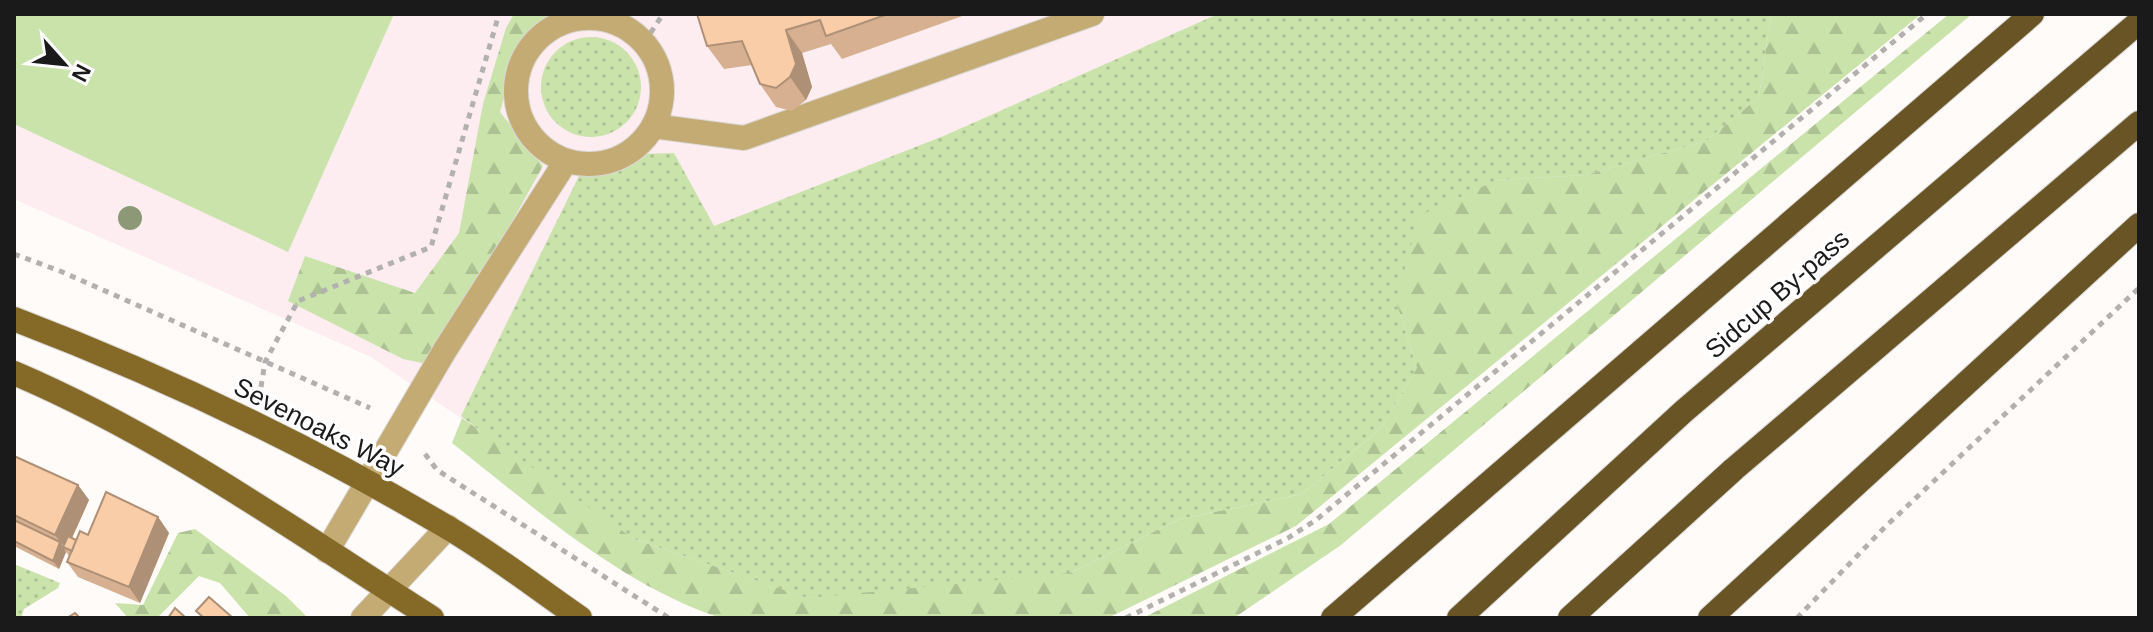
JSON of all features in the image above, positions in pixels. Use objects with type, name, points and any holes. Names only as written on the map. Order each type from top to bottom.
[{"type":"highway","points":[[1333,618],[2032,14]]},
{"type":"highway","name":"Sidcup By-pass","points":[[1459,618],[1684,411],[2139,22]]},
{"type":"highway","points":[[1570,618],[1734,469],[2139,123]]},
{"type":"highway","points":[[1710,618],[2139,225]]},
{"type":"main road","name":"Sevenoaks Way","points":[[14,319],[246,418],[448,527],[580,618]]},
{"type":"main road","points":[[14,373],[128,430],[432,618]]},
{"type":"street","points":[[653,126],[744,138],[1092,14]]},
{"type":"street","points":[[577,19],[602,19],[624,27],[644,43],[656,62],[661,83],[661,106],[653,126],[641,143],[606,163],[566,161],[536,141],[518,110],[516,85],[522,62],[535,41],[554,26],[577,19]]},
{"type":"street","points":[[327,551],[445,350],[566,161]]},
{"type":"street","points":[[363,618],[448,527]]},
{"type":"path","points":[[260,388],[265,362],[298,301],[431,247],[499,14]]},
{"type":"path","points":[[644,43],[663,14]]},
{"type":"path","points":[[1126,618],[1288,538],[1316,520],[1927,14]]},
{"type":"path","points":[[14,254],[60,271],[366,406]]},
{"type":"path","points":[[1797,618],[1885,527],[2139,288]]},
{"type":"path","points":[[437,470],[669,618]]},
{"type":"shaded area","points":[[14,14],[1882,14],[1398,424],[842,618],[630,562],[509,451],[371,357],[14,199]]},
{"type":"green space","points":[[14,14],[394,14],[288,252],[14,124]]},
{"type":"green space","points":[[514,14],[559,14],[515,56],[500,112],[543,166],[432,365],[403,359],[288,301],[305,256],[415,293],[459,233],[483,104],[506,28]]},
{"type":"green space","points":[[1218,14],[1771,14],[1759,97],[1706,141],[1586,175],[1497,180],[1396,301],[1417,368],[1380,429],[1302,494],[1180,519],[1070,573],[944,594],[807,598],[634,539],[528,468],[461,416],[580,174],[617,168],[640,154],[674,153],[714,226],[946,135]]},
{"type":"green space","points":[[1771,14],[1921,14],[1296,526],[1108,618],[721,618],[684,604],[614,565],[547,518],[452,443],[462,418],[634,539],[808,598],[1070,573],[1180,519],[1302,494],[1380,429],[1417,368],[1396,301],[1419,216],[1497,180],[1586,175],[1706,141],[1759,97]]},
{"type":"green space","points":[[1949,14],[1972,14],[1341,545],[1234,618],[1143,618],[1329,524]]},
{"type":"green space","points":[[591,37],[619,45],[633,59],[641,87],[633,115],[619,129],[591,137],[563,129],[549,115],[541,87],[549,59],[563,45]]},
{"type":"green space","points":[[195,529],[286,596],[308,618],[250,618],[220,583],[199,576],[157,618],[128,618],[115,603],[143,605],[178,533]]},
{"type":"green space","points":[[14,564],[60,583],[58,588],[24,609],[21,618],[14,618]]},
{"type":"building","points":[[697,14],[888,14],[826,36],[820,20],[786,30],[796,64],[790,77],[776,88],[760,84],[742,41],[707,46]]},
{"type":"building","points":[[14,456],[78,485],[55,535],[14,515]]},
{"type":"building","points":[[106,492],[158,517],[129,587],[67,562],[80,531],[88,535]]},
{"type":"building","points":[[14,520],[60,542],[53,561],[14,541]]},
{"type":"building","points":[[68,536],[76,540],[72,551],[63,547]]},
{"type":"building","points":[[209,597],[233,618],[204,618],[196,611]]},
{"type":"building","points":[[175,608],[186,618],[168,618]]}]
